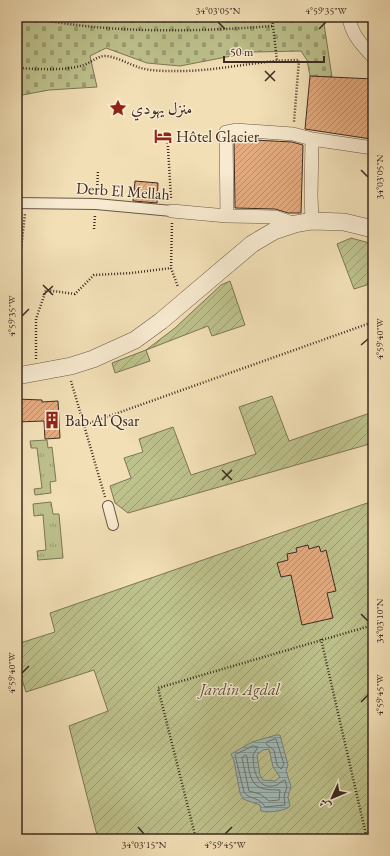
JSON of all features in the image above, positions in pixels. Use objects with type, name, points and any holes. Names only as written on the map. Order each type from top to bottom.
[{"type":"street","points":[[349,17],[357,38],[373,57]]},
{"type":"street","points":[[227,216],[226,132],[236,130],[293,134],[312,139],[373,148]]},
{"type":"street","points":[[312,139],[310,195],[312,221]]},
{"type":"street","name":"Derb El Mellah","points":[[21,204],[96,204],[227,216],[275,217],[295,224]]},
{"type":"street","points":[[17,376],[67,367],[93,359],[135,340],[184,302],[252,244],[274,231],[295,224],[312,221],[344,222],[373,229]]},
{"type":"street","points":[[108,506],[113,525]]},
{"type":"path","points":[[29,17],[59,24],[117,28],[223,30],[273,26]]},
{"type":"path","points":[[272,17],[277,61]]},
{"type":"path","points":[[17,68],[54,68],[85,65],[93,59],[106,56],[142,68],[197,72],[224,66],[299,60],[293,134]]},
{"type":"path","points":[[167,131],[172,211],[171,268],[184,302]]},
{"type":"path","points":[[17,284],[21,204]]},
{"type":"path","points":[[37,373],[36,320],[46,290],[75,294],[94,275],[132,273],[171,268]]},
{"type":"path","points":[[84,425],[373,322]]},
{"type":"path","points":[[67,367],[108,506]]},
{"type":"path","points":[[196,839],[158,688],[373,625]]},
{"type":"path","points":[[321,639],[367,839]]},
{"type":"green space","points":[[17,17],[323,17],[332,77],[310,76],[307,60],[301,51],[252,52],[180,66],[147,63],[106,48],[90,56],[97,87],[49,90],[17,96]]},
{"type":"green space","points":[[351,238],[373,244],[373,283],[354,289],[337,244]]},
{"type":"green space","points":[[230,281],[245,325],[212,336],[208,326],[146,350],[175,328],[221,285]]},
{"type":"green space","points":[[146,350],[150,361],[115,373],[112,363]]},
{"type":"green space","points":[[272,396],[289,441],[373,412],[373,443],[128,513],[115,503],[110,486],[131,478],[124,458],[143,452],[139,439],[173,427],[191,475],[256,454],[239,407]]},
{"type":"green space","points":[[47,440],[48,448],[52,447],[56,481],[50,482],[51,493],[35,495],[34,489],[42,488],[37,448],[31,448],[30,441]]},
{"type":"green space","name":"Jardin Agdal","points":[[373,501],[373,839],[98,839],[69,726],[108,711],[94,670],[26,692],[17,664],[17,644],[55,632],[50,613]]},
{"type":"green space","points":[[51,502],[53,514],[59,514],[63,558],[38,560],[37,551],[46,550],[43,515],[34,516],[33,504]]},
{"type":"water","points":[[280,735],[288,765],[286,771],[291,786],[288,797],[290,806],[288,808],[268,812],[261,811],[260,805],[243,799],[240,793],[234,761],[231,754],[252,742]],"holes":[[[269,749],[273,767],[280,777],[275,781],[263,780],[260,775],[257,755],[263,750]]]},
{"type":"building","points":[[310,76],[373,79],[371,139],[305,129]]},
{"type":"building","points":[[234,139],[292,142],[303,145],[301,213],[288,213],[275,209],[235,208]]},
{"type":"building","points":[[135,181],[158,183],[157,203],[133,201]]},
{"type":"building","points":[[17,399],[42,400],[42,402],[58,401],[60,438],[45,439],[44,421],[17,422]]},
{"type":"building","points":[[308,545],[309,549],[319,546],[321,552],[326,550],[336,591],[327,593],[333,618],[302,625],[291,575],[281,577],[277,563],[288,560],[287,554],[297,552],[296,548]]},
{"type":"place","name":"منزل يهودي","points":[[118,108]]},
{"type":"place","name":"Hôtel Glacier","points":[[163,136]]},
{"type":"place","name":"Bab Al Qsar","points":[[52,420]]}]
